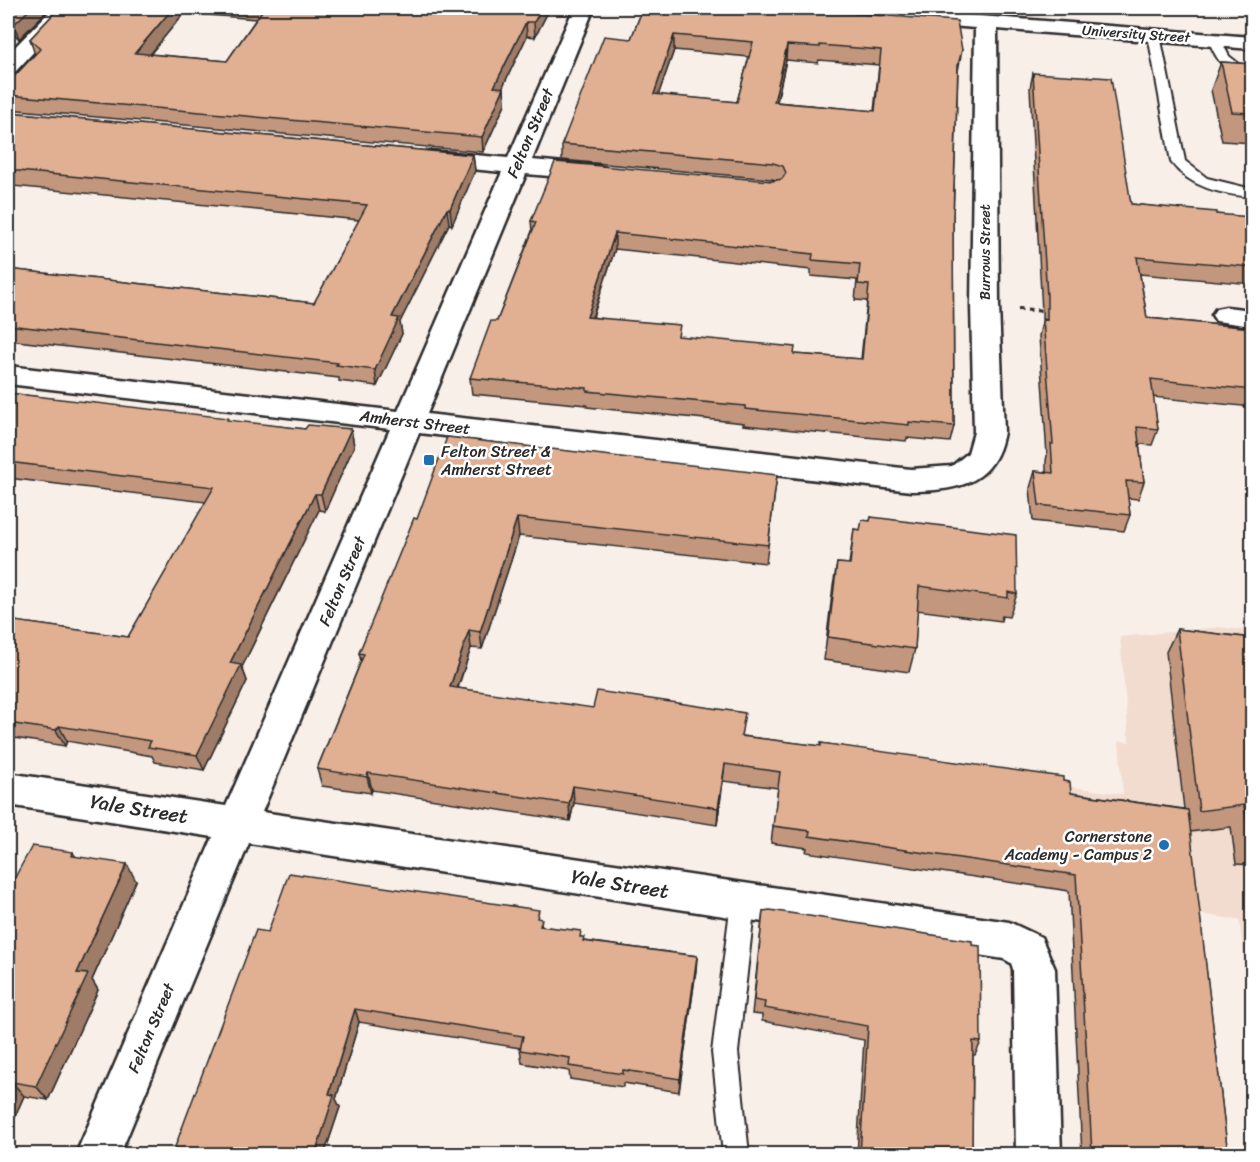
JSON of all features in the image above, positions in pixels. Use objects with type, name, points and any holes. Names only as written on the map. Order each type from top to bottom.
[{"type":"street","points":[[8,66],[64,8]]},
{"type":"street","name":"Felton Street","points":[[98,1155],[410,422],[515,166],[584,8]]},
{"type":"street","name":"University Street","points":[[804,8],[1252,43]]},
{"type":"street","name":"Burrows Street","points":[[964,473],[975,466],[988,445],[985,306],[986,22]]},
{"type":"street","points":[[409,156],[620,175]]},
{"type":"street","name":"Amherst Street","points":[[8,375],[911,480],[939,479],[964,473]]},
{"type":"street","name":"Yale Street","points":[[8,789],[1009,941],[1027,950],[1034,969],[1039,1155]]},
{"type":"lane","points":[[1154,35],[1176,157],[1182,168],[1195,178],[1213,185],[1252,193]]},
{"type":"lane","points":[[1215,40],[1226,63],[1252,79]]},
{"type":"lane","points":[[736,1155],[725,1052],[743,902]]},
{"type":"path","points":[[985,306],[1053,312]]},
{"type":"shaded area","name":"Cornerstone Academy - Campus 2","points":[[1219,627],[1252,631],[1252,1013],[1239,920],[1078,895],[1072,787],[1123,794],[1119,741],[1129,742],[1120,637]]},
{"type":"building","points":[[8,8],[31,8],[14,24],[8,18]]},
{"type":"building","points":[[59,8],[173,8],[135,53],[227,61],[264,8],[542,8],[534,22],[526,22],[494,87],[504,88],[482,137],[8,95],[8,83],[40,49],[30,39]]},
{"type":"building","points":[[643,8],[777,8],[957,21],[962,50],[958,65],[953,217],[954,426],[909,422],[909,425],[745,409],[745,406],[587,391],[587,388],[470,378],[491,321],[497,321],[536,222],[531,221],[555,162],[772,181],[782,179],[786,173],[783,166],[773,163],[562,144],[604,36],[631,39]],"holes":[[[674,35],[753,42],[737,102],[654,94]],[[787,45],[881,50],[875,111],[774,102]],[[615,233],[813,254],[812,260],[860,264],[858,284],[869,285],[862,359],[794,354],[795,347],[678,336],[680,325],[587,317]]]},
{"type":"building","points":[[1221,62],[1252,64],[1252,113],[1232,112]]},
{"type":"building","points":[[1033,73],[1111,78],[1131,204],[1216,212],[1216,214],[1251,217],[1252,221],[1252,267],[1137,257],[1147,318],[1252,328],[1252,390],[1151,379],[1158,429],[1137,427],[1144,482],[1126,481],[1130,515],[1039,505],[1035,471],[1053,473],[1051,444],[1053,444],[1043,319],[1047,320],[1047,296]]},
{"type":"building","points":[[8,112],[473,155],[450,209],[447,209],[392,317],[399,318],[375,370],[336,365],[338,363],[8,325],[8,269],[314,303],[367,205],[8,170]]},
{"type":"building","points":[[8,393],[305,429],[308,425],[351,429],[321,494],[315,494],[230,663],[241,665],[197,755],[148,747],[151,741],[59,726],[56,730],[8,723],[8,620],[128,637],[214,487],[8,462]]},
{"type":"building","points":[[447,437],[777,475],[768,545],[517,518],[480,632],[469,630],[450,687],[593,708],[597,691],[745,713],[741,736],[821,746],[821,743],[1063,777],[1063,781],[1070,782],[1071,793],[1188,810],[1228,1155],[1092,1155],[1076,875],[809,836],[810,831],[773,826],[780,772],[725,764],[718,808],[573,786],[569,804],[368,773],[367,777],[317,769],[364,654],[359,653],[414,518],[417,519]]},
{"type":"building","points":[[871,517],[1016,535],[1017,594],[1008,592],[1008,598],[919,586],[915,649],[828,637],[837,563],[850,564],[854,529],[860,530],[862,520],[870,521]]},
{"type":"building","points":[[1177,629],[1252,638],[1252,842],[1250,842],[1244,805],[1199,811]]},
{"type":"building","points":[[32,846],[73,852],[72,856],[127,864],[77,973],[88,974],[36,1086],[12,1082],[8,1091],[8,880],[13,881]]},
{"type":"building","points":[[289,873],[539,910],[537,918],[542,919],[540,926],[581,931],[580,937],[584,937],[583,941],[697,956],[680,1079],[623,1070],[623,1074],[569,1066],[570,1058],[520,1050],[523,1036],[355,1009],[329,1094],[334,1095],[315,1155],[172,1155],[256,930],[268,932]]},
{"type":"building","points":[[770,910],[972,941],[972,945],[980,946],[981,1042],[973,1041],[972,1148],[979,1149],[979,1155],[860,1155],[868,1026],[764,1008],[765,1002],[754,1000],[763,911]]},
{"type":"place","name":"Felton Street & Amherst Street","points":[[429,460]]},
{"type":"place","name":"Cornerstone Academy - Campus 2","points":[[1164,845]]}]
